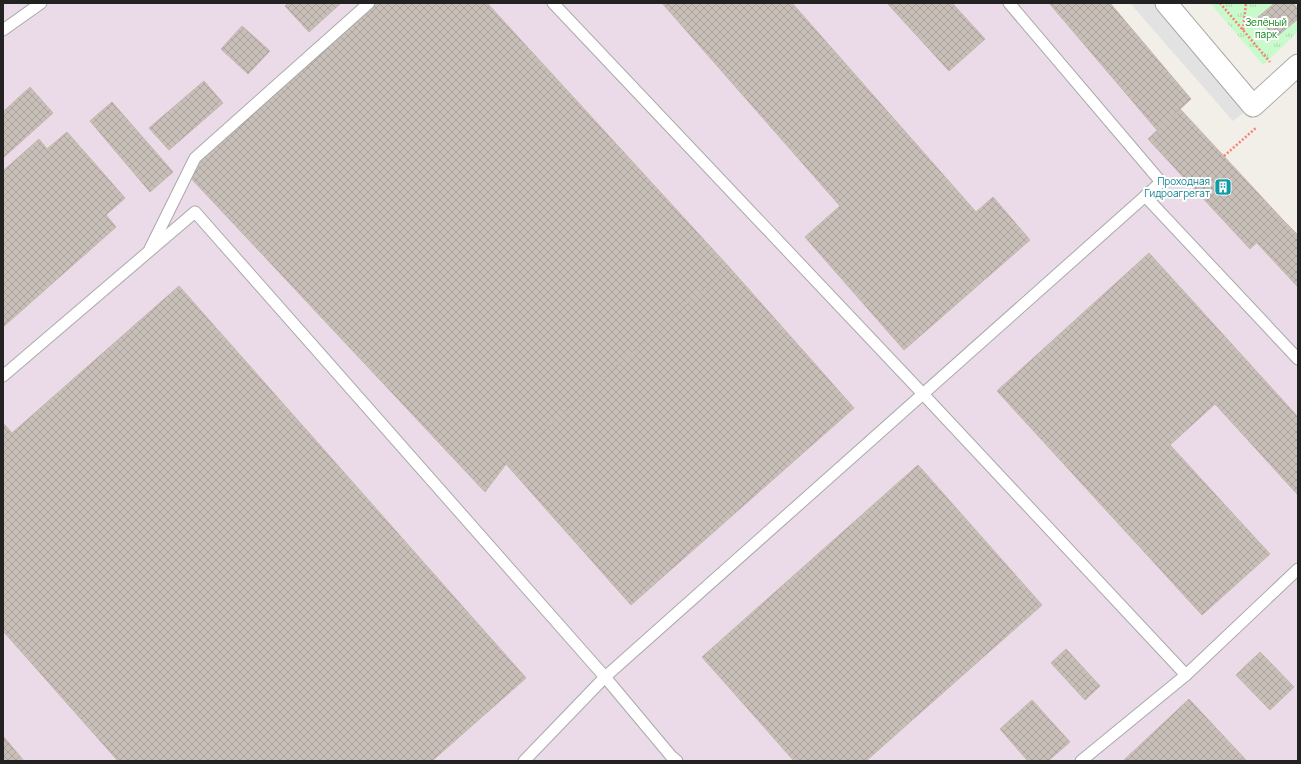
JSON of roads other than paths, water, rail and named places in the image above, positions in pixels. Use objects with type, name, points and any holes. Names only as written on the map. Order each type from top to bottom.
[{"type":"street","points":[[1166,3],[1253,106],[1298,65]]},
{"type":"lane","points":[[3,30],[41,3]]},
{"type":"lane","points":[[148,253],[195,158],[368,3]]},
{"type":"lane","points":[[553,3],[923,394],[1186,675]]},
{"type":"lane","points":[[524,761],[605,677],[1161,182],[1009,3]]},
{"type":"lane","points":[[1145,196],[1298,359]]},
{"type":"lane","points":[[3,376],[195,212],[605,677],[671,756],[677,761]]},
{"type":"lane","points":[[1081,761],[1186,675],[1298,569]]},
{"type":"place","name":"Проходная Гидроагрегат","points":[[1223,187]]},
{"type":"park label","name":"Зелёный парк","points":[[1266,28]]}]
